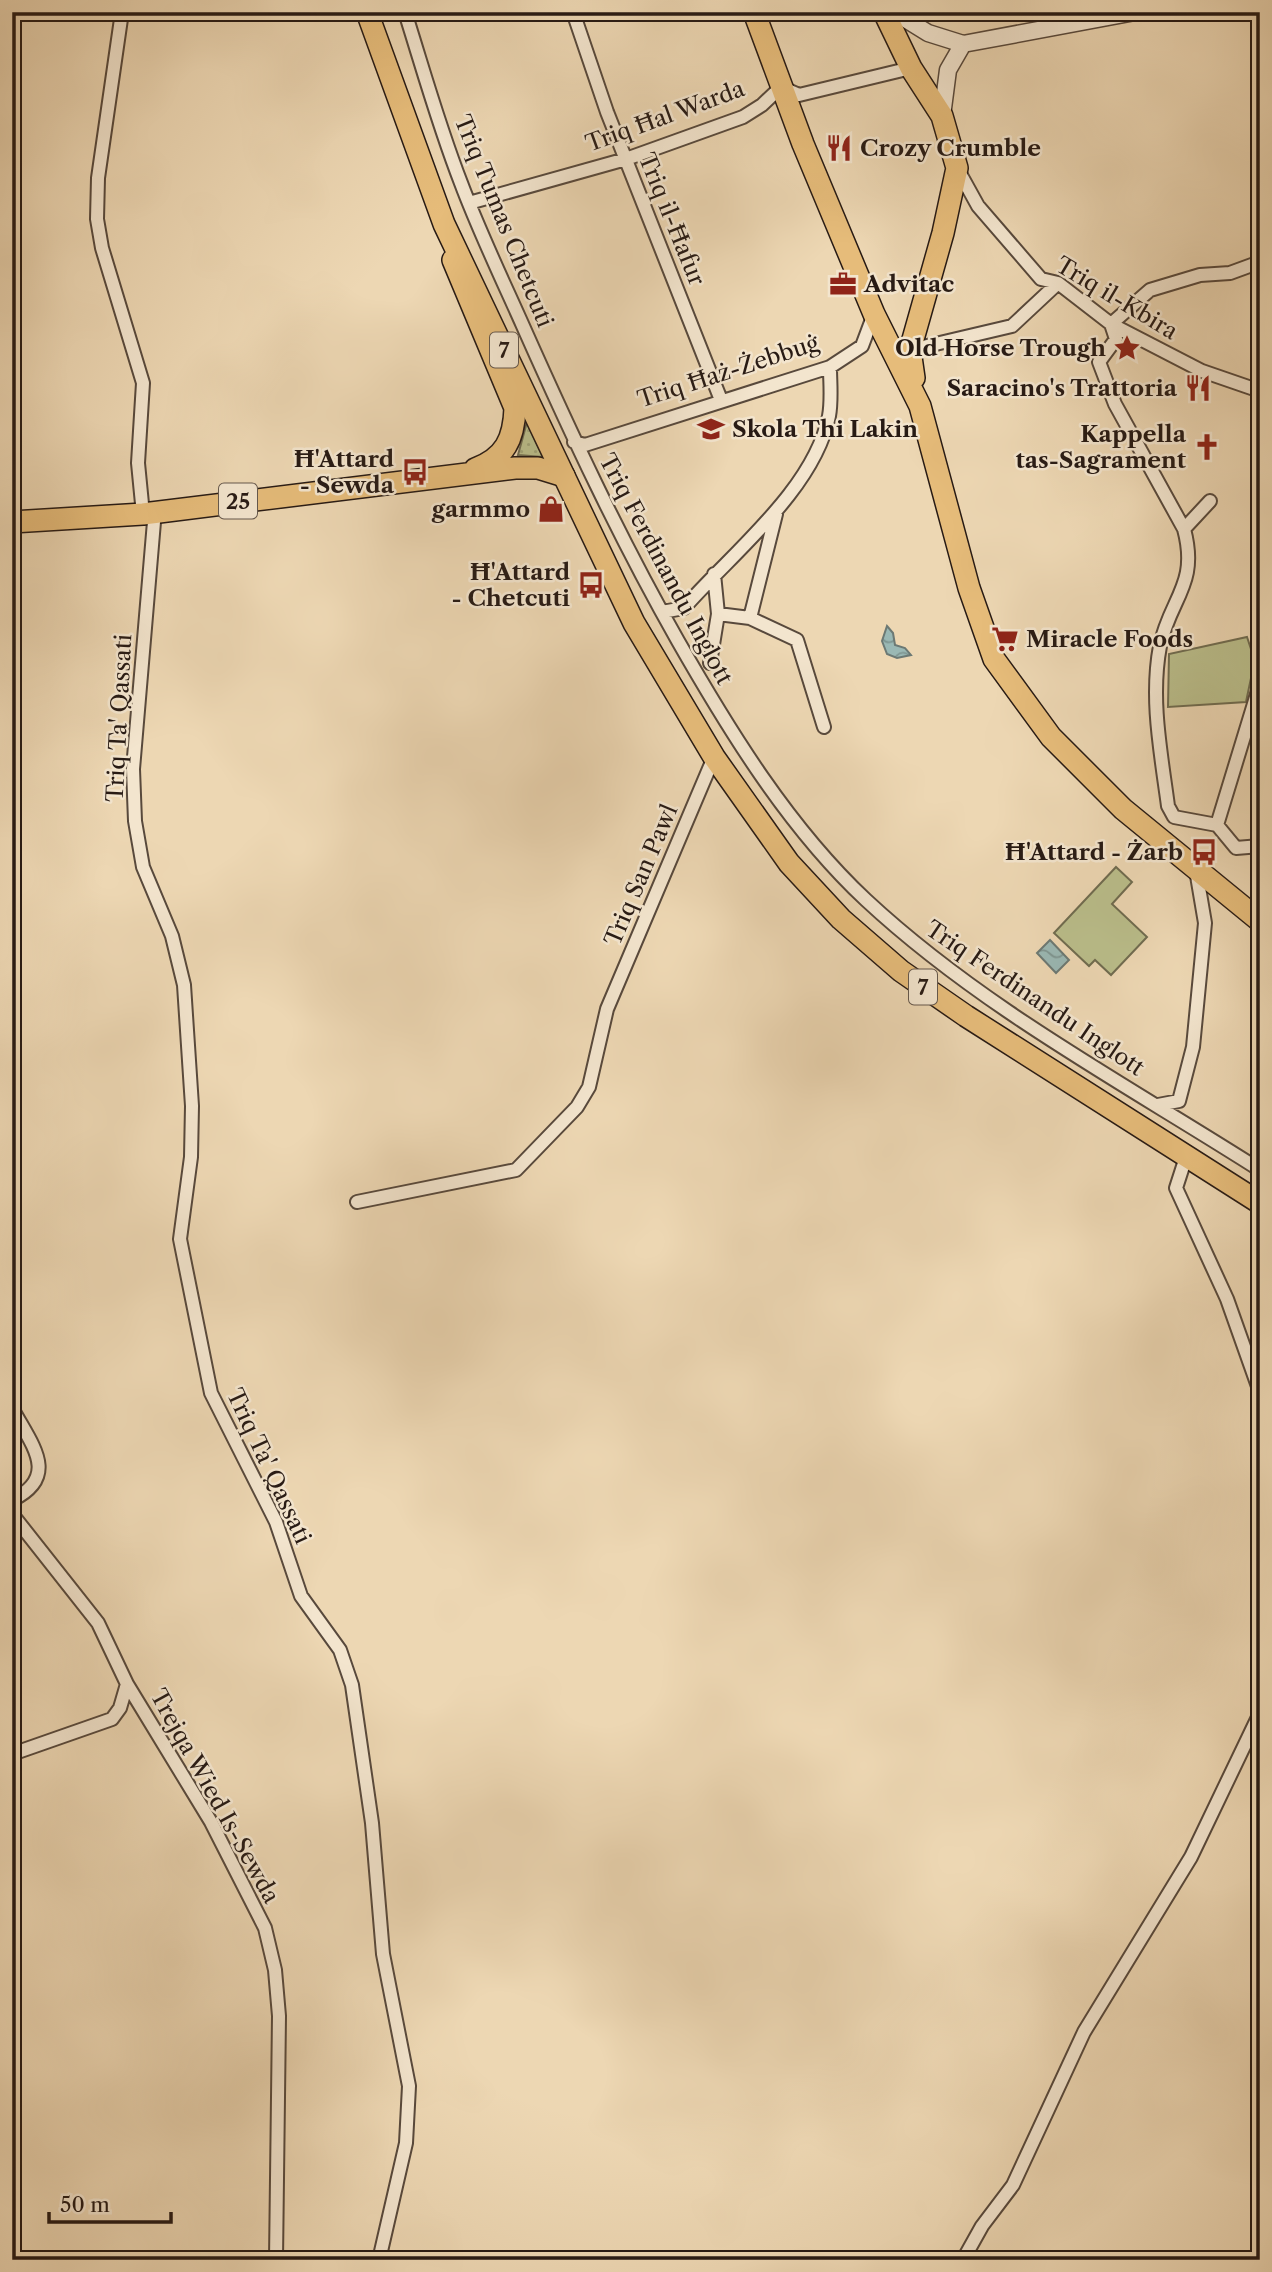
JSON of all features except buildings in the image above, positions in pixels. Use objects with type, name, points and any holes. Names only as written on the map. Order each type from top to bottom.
[{"type":"main road","name":"7","points":[[367,12],[444,224],[635,624],[714,757],[789,863],[841,919],[901,971],[966,1016],[1260,1203]]},
{"type":"main road","points":[[754,12],[781,86],[874,314],[918,402]]},
{"type":"main road","points":[[884,12],[911,68],[942,116],[957,168],[952,196],[910,350],[918,402],[969,588],[994,659],[1051,737],[1124,809],[1260,921]]},
{"type":"main road","name":"25","points":[[444,224],[455,270],[515,408],[514,430],[508,447],[486,465],[463,473]]},
{"type":"main road","name":"25","points":[[12,522],[149,512],[463,473],[538,468],[564,476]]},
{"type":"street","name":"Triq Ta' Qassati","points":[[122,12],[97,178],[97,219],[102,248],[143,383],[138,463],[149,512],[133,769],[135,821],[143,867],[172,936],[184,985],[192,1106],[191,1157],[180,1239],[211,1393],[276,1522],[301,1596],[340,1650],[352,1685],[372,1823],[383,1954],[409,2086],[406,2143],[379,2260]]},
{"type":"street","name":"Triq Tumas Chetcuti","points":[[405,12],[469,203],[574,442]]},
{"type":"street","name":"Triq il-Ħafur","points":[[573,12],[626,159],[721,400]]},
{"type":"street","points":[[894,12],[928,33],[963,44],[1069,19],[1135,12]]},
{"type":"street","points":[[942,116],[948,70],[963,44]]},
{"type":"street","points":[[781,86],[799,95],[911,68]]},
{"type":"street","name":"Triq Ħal Warda","points":[[469,203],[626,159],[743,117],[762,105],[781,86]]},
{"type":"street","name":"Triq il-Kbira","points":[[957,168],[978,206],[1041,279],[1058,283],[1111,324],[1202,371],[1260,391]]},
{"type":"street","points":[[1260,262],[1230,272],[1200,275],[1150,290],[1111,324],[1116,339],[1099,362],[1115,404],[1184,529],[1190,562],[1188,579],[1160,644],[1156,684],[1156,718],[1167,806],[1174,817],[1184,821],[1217,825],[1236,848],[1260,846]]},
{"type":"street","points":[[910,350],[1013,326],[1058,283]]},
{"type":"street","name":"Triq Ħaż-Żebbuġ","points":[[574,442],[586,445],[830,367],[862,346],[874,314]]},
{"type":"street","points":[[662,612],[684,608],[714,574],[776,513],[807,467],[828,419],[830,367]]},
{"type":"street","name":"Triq Ferdinandu Inglott","points":[[574,442],[662,612],[722,716],[810,839],[863,898],[979,990],[1260,1170]]},
{"type":"street","points":[[1184,529],[1210,501]]},
{"type":"street","points":[[750,618],[776,513]]},
{"type":"street","points":[[710,663],[718,614],[714,574]]},
{"type":"street","points":[[718,614],[750,618],[797,640],[824,727]]},
{"type":"street","points":[[1217,825],[1260,684]]},
{"type":"street","name":"Triq San Pawl","points":[[357,1202],[516,1170],[561,1127],[589,1087],[607,1009],[714,757]]},
{"type":"street","points":[[1158,1105],[1179,1101],[1193,1047],[1205,923],[1195,867]]},
{"type":"street","points":[[1186,1157],[1176,1188],[1227,1299],[1260,1392]]},
{"type":"street","points":[[12,1408],[34,1449],[39,1480],[31,1491],[12,1500]]},
{"type":"street","name":"Trejqa Wied Is-Sewda","points":[[12,1514],[88,1608],[127,1684],[211,1822],[254,1903],[268,1939],[279,2016],[276,2260]]},
{"type":"street","points":[[12,1754],[112,1719],[120,1708],[127,1684]]},
{"type":"street","points":[[963,2260],[982,2226],[1013,2185],[1084,2032],[1192,1857],[1260,1713]]},
{"type":"green space","points":[[527,422],[543,457],[518,455]]},
{"type":"green space","points":[[1247,637],[1254,658],[1260,657],[1260,676],[1251,678],[1246,702],[1168,707],[1169,654]]},
{"type":"green space","points":[[1116,867],[1132,882],[1112,904],[1147,937],[1111,975],[1095,960],[1089,966],[1054,933]]},
{"type":"water","points":[[887,626],[893,633],[895,645],[905,648],[911,655],[897,658],[887,654],[882,641]]},
{"type":"water","points":[[1050,940],[1069,960],[1056,973],[1037,953]]},
{"type":"place","name":"Crozy Crumble","points":[[839,148]]},
{"type":"place","name":"Advitac","points":[[843,284]]},
{"type":"place","name":"Old Horse Trough","points":[[1127,348]]},
{"type":"place","name":"Saracino's Trattoria","points":[[1198,388]]},
{"type":"place","name":"Skola Thi Lakin","points":[[711,429]]},
{"type":"place","name":"Kappella tas-Sagrament","points":[[1207,447]]},
{"type":"place","name":"Ħ'Attard - Sewda","points":[[415,472]]},
{"type":"place","name":"garmmo","points":[[551,509]]},
{"type":"place","name":"Ħ'Attard - Chetcuti","points":[[591,585]]},
{"type":"place","name":"Miracle Foods","points":[[1005,639]]},
{"type":"place","name":"Ħ'Attard - Żarb","points":[[1204,852]]}]
